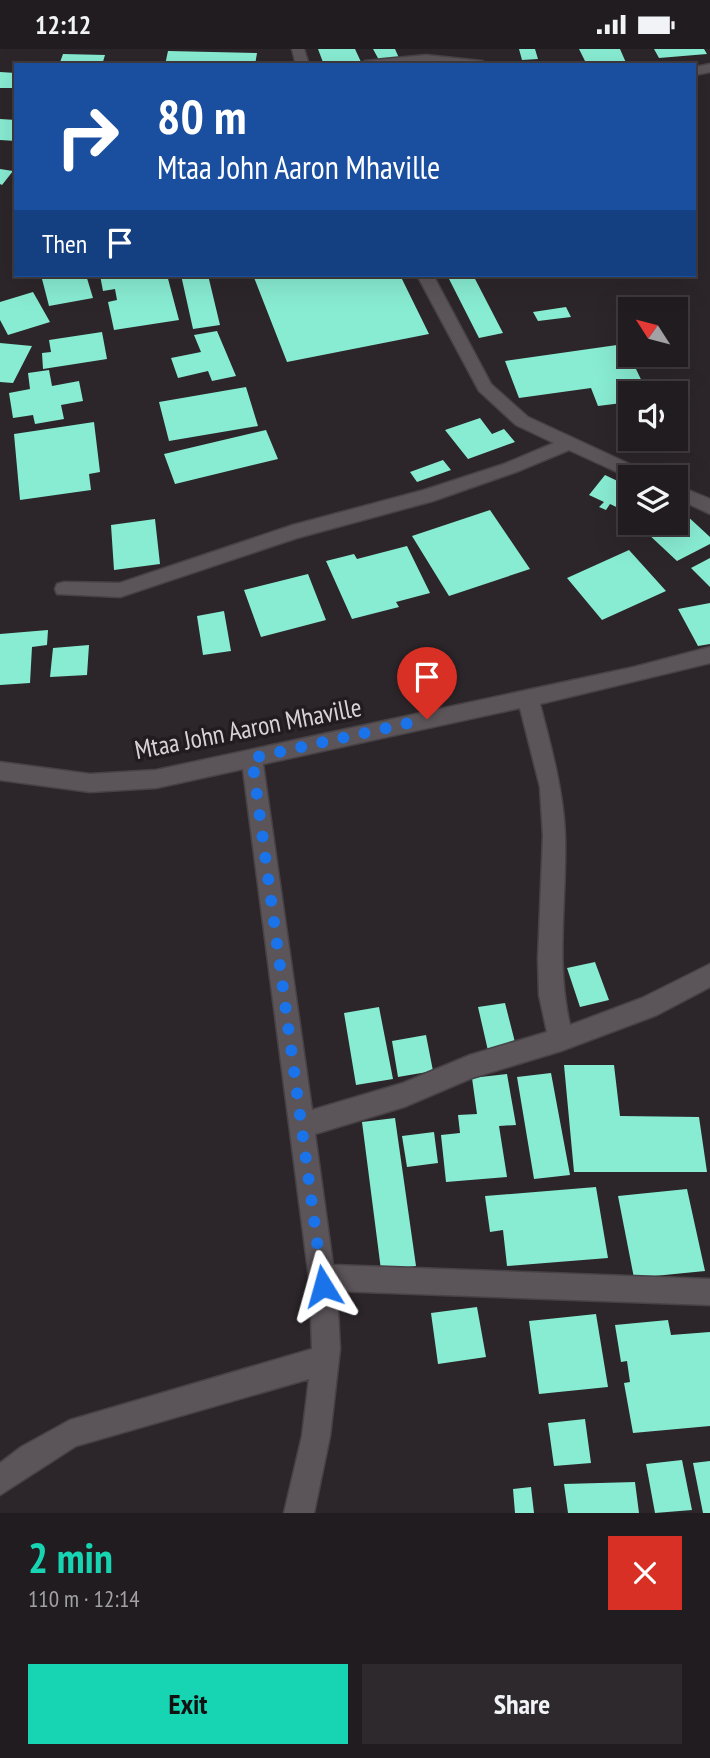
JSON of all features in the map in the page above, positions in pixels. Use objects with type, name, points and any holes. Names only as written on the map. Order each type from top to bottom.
[{"type":"street","points":[[385,63],[426,59],[463,63]]},
{"type":"street","points":[[426,277],[485,387],[522,421],[618,466]]},
{"type":"street","points":[[64,589],[120,590],[153,581],[293,532],[427,496],[510,468],[567,444]]},
{"type":"street","points":[[688,497],[710,507]]},
{"type":"street","name":"Mtaa John Aaron Mhaville","points":[[0,771],[90,783],[156,779],[710,656]]},
{"type":"street","points":[[528,698],[551,787],[554,836],[549,959],[551,995],[561,1040]]},
{"type":"street","points":[[252,758],[323,1280],[324,1361],[316,1436],[299,1513]]},
{"type":"street","points":[[300,1126],[404,1095],[470,1067],[561,1040],[649,1007],[708,978]]},
{"type":"street","points":[[323,1280],[330,1278],[710,1292]]},
{"type":"street","points":[[0,1482],[32,1457],[70,1434],[324,1361]]},
{"type":"building","points":[[318,49],[355,49],[361,62],[349,63],[323,63]]},
{"type":"building","points":[[373,49],[395,49],[399,58],[379,60]]},
{"type":"building","points":[[519,49],[535,49],[538,59],[522,60]]},
{"type":"building","points":[[579,49],[620,49],[626,63],[586,63]]},
{"type":"building","points":[[654,49],[704,49],[707,54],[659,58]]},
{"type":"building","points":[[168,51],[257,53],[255,63],[165,63]]},
{"type":"building","points":[[63,54],[105,55],[103,63],[60,63]]},
{"type":"building","points":[[0,72],[14,73],[14,88],[0,88]]},
{"type":"building","points":[[0,119],[14,120],[14,141],[0,140]]},
{"type":"building","points":[[0,169],[13,171],[2,185],[0,184]]},
{"type":"building","points":[[42,277],[87,277],[93,298],[49,306]]},
{"type":"building","points":[[100,277],[168,277],[179,320],[114,330],[108,302],[117,300],[115,289],[103,291]]},
{"type":"building","points":[[181,277],[208,277],[220,325],[193,329]]},
{"type":"building","points":[[254,277],[401,277],[429,334],[287,362]]},
{"type":"building","points":[[448,277],[474,277],[503,333],[479,338]]},
{"type":"building","points":[[33,292],[50,322],[8,335],[0,320],[0,302]]},
{"type":"building","points":[[566,307],[571,317],[538,321],[533,312]]},
{"type":"building","points":[[217,331],[236,376],[212,381],[208,371],[178,378],[171,358],[201,352],[194,335]]},
{"type":"building","points":[[102,332],[107,359],[43,369],[42,353],[51,352],[49,340]]},
{"type":"building","points":[[0,343],[32,346],[13,383],[0,382]]},
{"type":"building","points":[[618,345],[618,367],[635,367],[642,381],[618,381],[618,404],[598,406],[591,388],[519,398],[505,361]]},
{"type":"building","points":[[49,370],[52,386],[79,381],[83,401],[61,405],[64,419],[35,424],[33,415],[13,418],[9,393],[30,389],[28,373]]},
{"type":"building","points":[[246,387],[258,426],[169,441],[159,402]]},
{"type":"building","points":[[480,418],[492,434],[504,429],[515,442],[468,459],[445,430]]},
{"type":"building","points":[[94,422],[100,472],[89,474],[91,490],[20,500],[14,434]]},
{"type":"building","points":[[266,430],[278,459],[175,484],[164,454]]},
{"type":"building","points":[[443,460],[451,470],[417,482],[410,472]]},
{"type":"building","points":[[605,475],[618,481],[618,508],[610,504],[606,510],[599,507],[604,502],[589,495]]},
{"type":"building","points":[[490,510],[530,569],[449,596],[412,536]]},
{"type":"building","points":[[688,517],[710,537],[710,544],[677,561],[649,535],[688,535]]},
{"type":"building","points":[[155,519],[160,564],[114,570],[111,525]]},
{"type":"building","points":[[407,546],[430,593],[396,602],[399,607],[352,619],[326,561],[354,554],[357,559]]},
{"type":"building","points":[[629,550],[666,591],[602,620],[567,578]]},
{"type":"building","points":[[710,558],[710,587],[691,568]]},
{"type":"building","points":[[308,574],[326,620],[261,637],[244,590]]},
{"type":"building","points":[[710,603],[710,644],[698,646],[678,609]]},
{"type":"building","points":[[224,611],[231,651],[203,655],[197,616]]},
{"type":"building","points":[[48,630],[47,645],[32,647],[30,683],[0,685],[0,634]]},
{"type":"building","points":[[89,645],[87,675],[50,677],[53,648]]},
{"type":"building","points":[[595,962],[609,1000],[580,1007],[567,968]]},
{"type":"building","points":[[505,1003],[517,1050],[489,1055],[478,1007]]},
{"type":"building","points":[[379,1007],[393,1079],[356,1085],[344,1013]]},
{"type":"building","points":[[426,1035],[433,1071],[398,1077],[392,1041]]},
{"type":"building","points":[[564,1065],[614,1065],[620,1116],[699,1117],[707,1172],[574,1172]]},
{"type":"building","points":[[551,1073],[570,1175],[534,1179],[517,1077]]},
{"type":"building","points":[[507,1074],[516,1125],[499,1126],[507,1177],[446,1182],[441,1135],[460,1133],[458,1115],[477,1114],[472,1078]]},
{"type":"building","points":[[395,1118],[416,1266],[381,1270],[362,1122]]},
{"type":"building","points":[[434,1132],[438,1163],[407,1167],[402,1136]]},
{"type":"building","points":[[596,1187],[608,1258],[507,1266],[503,1230],[490,1232],[485,1196]]},
{"type":"building","points":[[687,1189],[705,1271],[634,1278],[618,1196]]},
{"type":"building","points":[[477,1307],[486,1357],[438,1364],[431,1313]]},
{"type":"building","points":[[596,1314],[608,1387],[539,1394],[529,1321]]},
{"type":"building","points":[[668,1320],[671,1335],[710,1332],[710,1426],[633,1433],[624,1383],[630,1382],[627,1361],[621,1362],[615,1325]]},
{"type":"building","points":[[585,1419],[591,1463],[554,1466],[548,1423]]},
{"type":"building","points":[[682,1460],[692,1510],[655,1513],[646,1464]]},
{"type":"building","points":[[710,1461],[710,1513],[703,1513],[693,1463]]},
{"type":"building","points":[[635,1482],[639,1513],[568,1513],[564,1484]]},
{"type":"building","points":[[531,1487],[534,1513],[515,1513],[513,1489]]},
{"type":"route","points":[[323,1286],[252,758],[427,719]]}]
